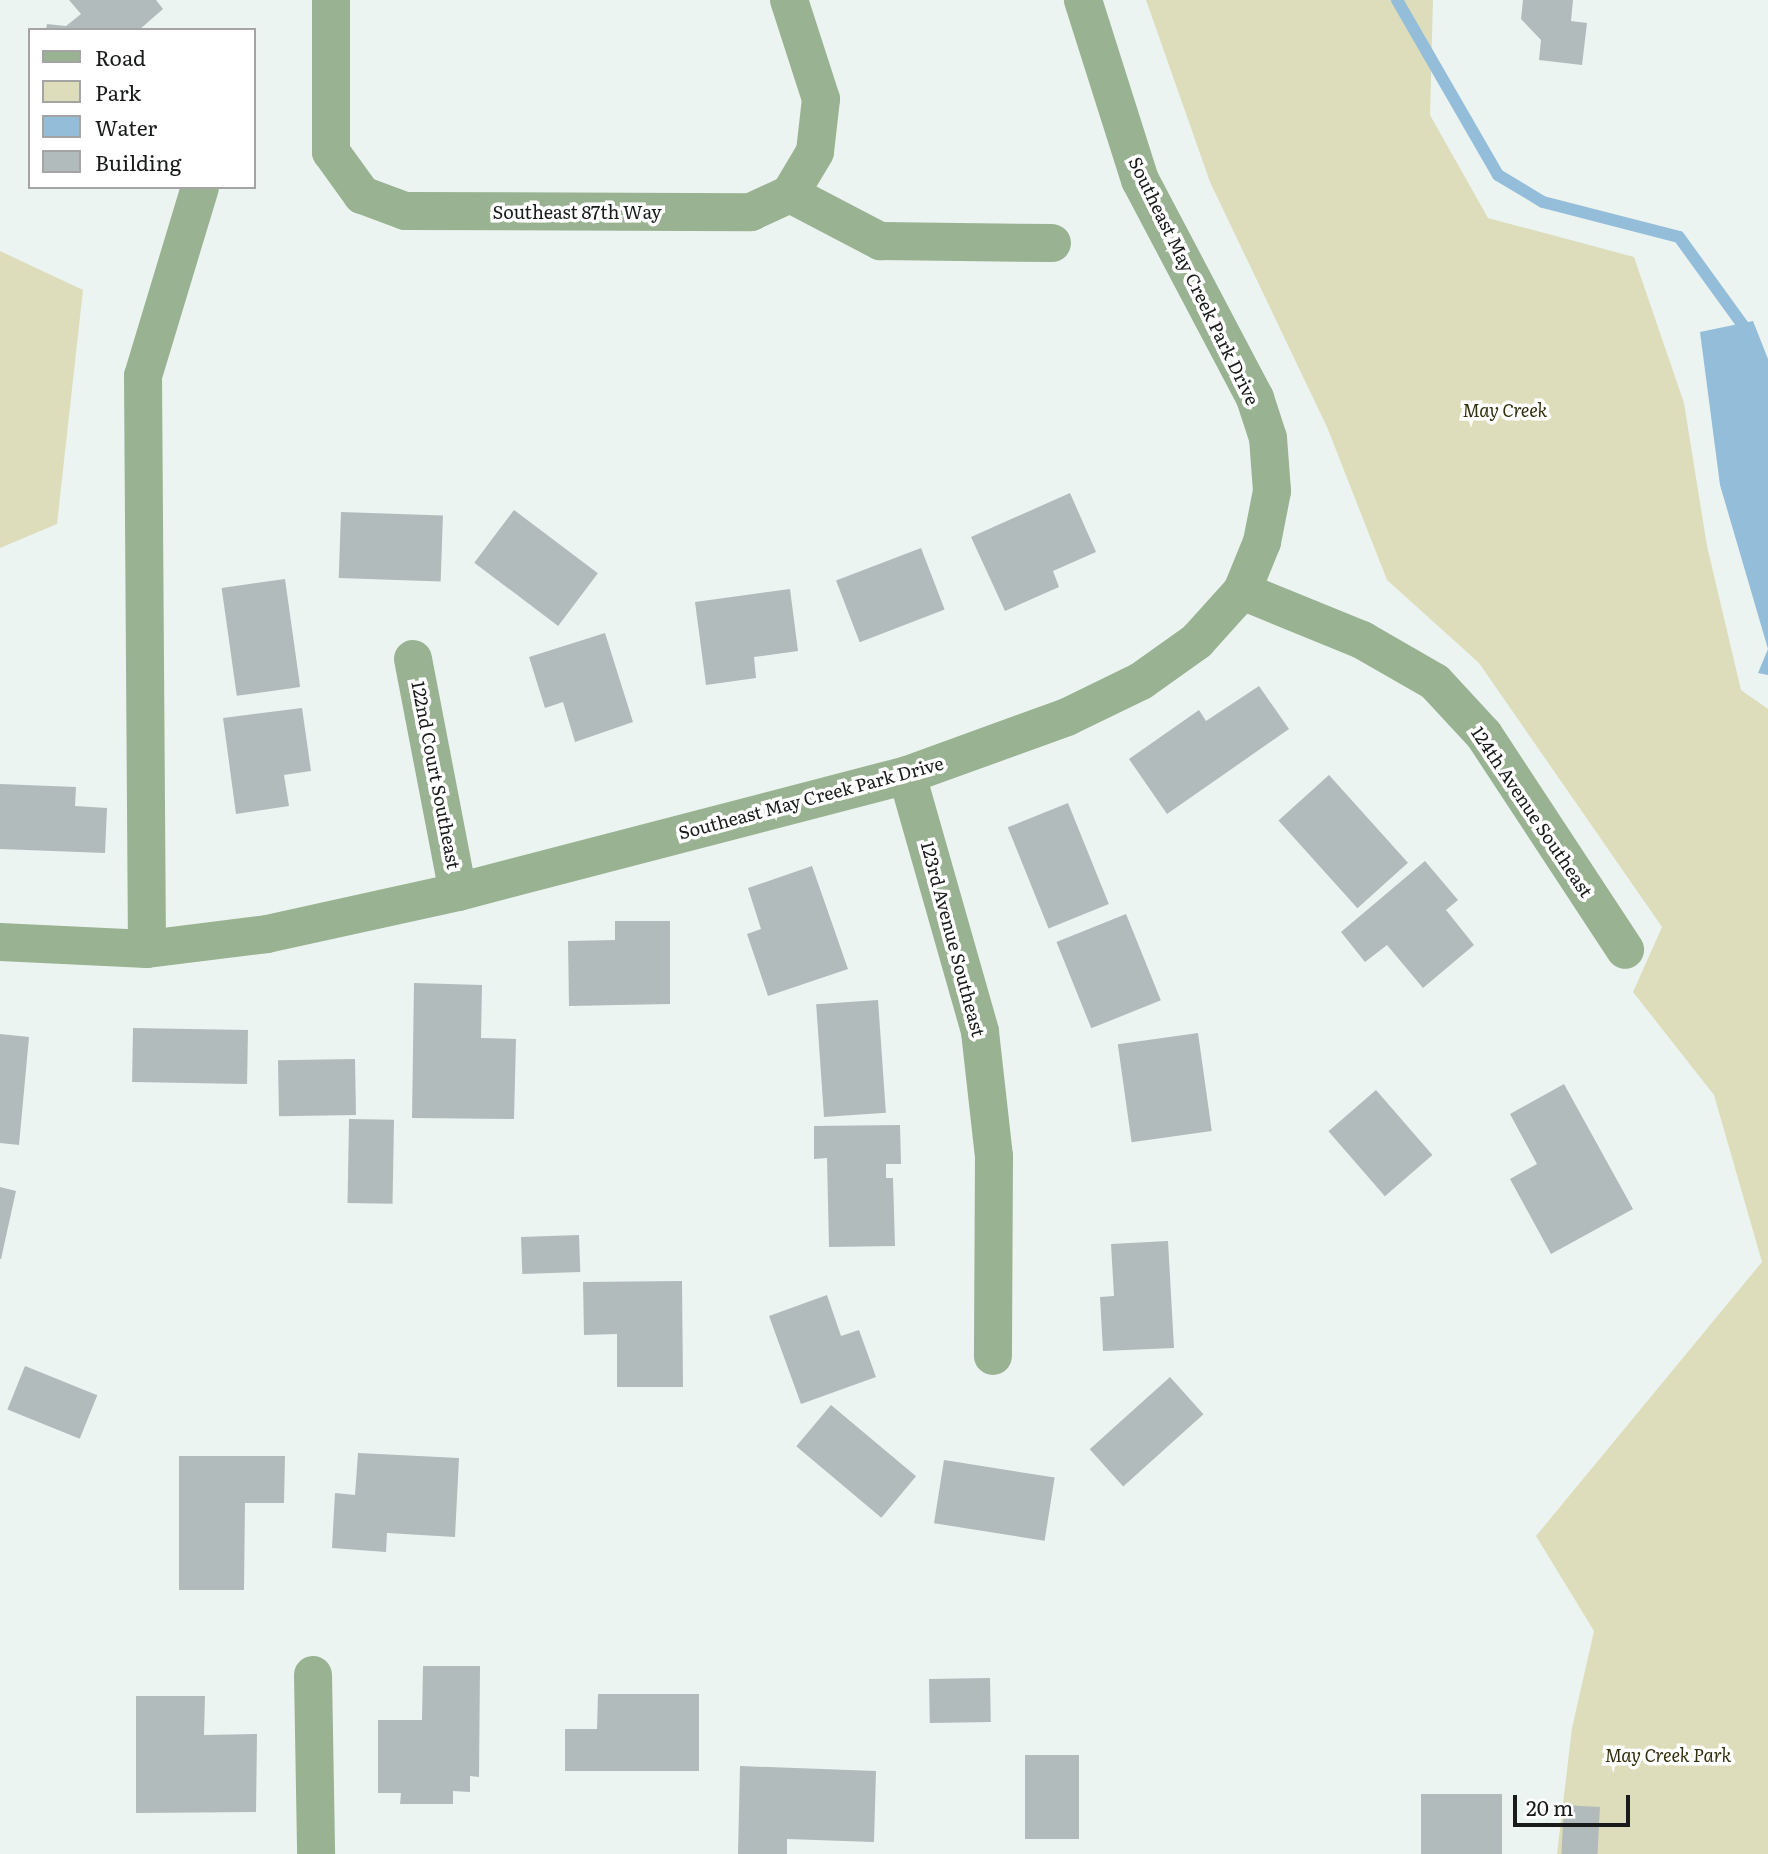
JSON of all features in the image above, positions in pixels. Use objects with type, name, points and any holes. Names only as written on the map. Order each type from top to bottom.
[{"type":"street","name":"Southeast 87th Way","points":[[331,0],[331,152],[362,195],[405,211],[751,212],[790,194]]},
{"type":"street","points":[[789,0],[821,99],[815,152],[790,194],[880,241],[1052,243]]},
{"type":"street","name":"Southeast May Creek Park Drive","points":[[0,942],[146,949],[267,934],[458,892],[907,775],[1067,717],[1141,681],[1197,641],[1242,591],[1272,491],[1268,438],[1255,398],[1140,180],[1083,0]]},
{"type":"street","points":[[146,949],[144,376],[199,189]]},
{"type":"street","name":"124th Avenue Southeast","points":[[1242,591],[1362,640],[1435,682],[1484,734],[1625,950]]},
{"type":"street","name":"122nd Court Southeast","points":[[413,659],[458,892]]},
{"type":"street","name":"123rd Avenue Southeast","points":[[907,775],[980,1032],[994,1156],[993,1356]]},
{"type":"street","points":[[313,1675],[316,1854]]},
{"type":"green space","name":"May Creek","points":[[1146,0],[1433,0],[1430,115],[1488,218],[1634,257],[1684,403],[1707,546],[1741,690],[1768,709],[1768,1854],[1557,1854],[1572,1728],[1594,1631],[1536,1536],[1762,1262],[1714,1095],[1633,992],[1662,927],[1479,663],[1387,580],[1327,427],[1210,182]]},
{"type":"green space","points":[[0,251],[83,290],[57,524],[0,548]]},
{"type":"water","points":[[1753,321],[1768,359],[1768,649],[1720,485],[1700,332]]},
{"type":"water","points":[[1768,649],[1768,675],[1758,673]]},
{"type":"building","points":[[69,0],[156,0],[163,9],[141,28],[46,28],[47,24],[66,26],[81,14]]},
{"type":"building","points":[[1523,0],[1573,0],[1571,21],[1587,23],[1582,65],[1539,60],[1541,40],[1521,19]]},
{"type":"building","points":[[1070,493],[1096,552],[1053,571],[1059,587],[1005,611],[971,537]]},
{"type":"building","points":[[514,510],[598,573],[558,626],[474,563]]},
{"type":"building","points":[[341,512],[443,516],[441,582],[339,578]]},
{"type":"building","points":[[921,548],[945,610],[860,642],[836,581]]},
{"type":"building","points":[[285,579],[300,687],[237,696],[222,588]]},
{"type":"building","points":[[790,589],[798,651],[754,657],[756,678],[706,685],[695,602]]},
{"type":"building","points":[[605,633],[633,722],[575,742],[563,702],[545,708],[529,657]]},
{"type":"building","points":[[1259,686],[1289,729],[1167,814],[1129,759],[1199,710],[1206,721]]},
{"type":"building","points":[[302,708],[311,771],[284,775],[289,806],[236,814],[223,718]]},
{"type":"building","points":[[1329,775],[1408,863],[1357,908],[1278,821]]},
{"type":"building","points":[[0,784],[76,787],[75,806],[107,808],[105,853],[0,849]]},
{"type":"building","points":[[1068,803],[1109,904],[1049,928],[1008,827]]},
{"type":"building","points":[[1425,861],[1458,900],[1446,910],[1474,945],[1423,988],[1387,945],[1365,962],[1341,932]]},
{"type":"building","points":[[812,866],[848,969],[768,996],[747,934],[761,929],[748,888]]},
{"type":"building","points":[[1126,914],[1161,1000],[1091,1028],[1056,942]]},
{"type":"building","points":[[615,921],[670,921],[670,1004],[569,1006],[568,941],[615,940]]},
{"type":"building","points":[[414,983],[482,985],[481,1038],[516,1039],[514,1119],[412,1118]]},
{"type":"building","points":[[878,1000],[886,1113],[824,1117],[816,1004]]},
{"type":"building","points":[[133,1028],[248,1030],[247,1084],[132,1082]]},
{"type":"building","points":[[1198,1033],[1212,1131],[1132,1142],[1118,1044]]},
{"type":"building","points":[[0,1034],[29,1037],[19,1145],[0,1143]]},
{"type":"building","points":[[355,1059],[356,1115],[279,1116],[278,1060]]},
{"type":"building","points":[[1564,1084],[1633,1209],[1551,1254],[1510,1179],[1537,1164],[1510,1114]]},
{"type":"building","points":[[1376,1090],[1432,1155],[1385,1196],[1328,1131]]},
{"type":"building","points":[[349,1119],[394,1120],[393,1204],[348,1203]]},
{"type":"building","points":[[900,1125],[901,1164],[886,1164],[886,1178],[893,1178],[895,1246],[829,1247],[827,1158],[814,1159],[814,1126]]},
{"type":"building","points":[[0,1187],[16,1191],[1,1259],[0,1259]]},
{"type":"building","points":[[579,1235],[580,1272],[522,1274],[521,1237]]},
{"type":"building","points":[[1168,1241],[1174,1348],[1103,1351],[1100,1297],[1114,1296],[1111,1244]]},
{"type":"building","points":[[682,1281],[683,1387],[617,1387],[617,1334],[584,1335],[583,1282]]},
{"type":"building","points":[[827,1295],[841,1336],[859,1330],[876,1377],[801,1404],[769,1316]]},
{"type":"building","points":[[25,1366],[97,1395],[80,1439],[7,1410]]},
{"type":"building","points":[[1170,1377],[1203,1414],[1123,1486],[1090,1449]]},
{"type":"building","points":[[831,1405],[916,1476],[881,1518],[796,1446]]},
{"type":"building","points":[[358,1453],[459,1458],[455,1537],[387,1533],[386,1552],[332,1548],[335,1493],[355,1495]]},
{"type":"building","points":[[179,1456],[285,1456],[284,1503],[245,1503],[244,1590],[179,1590]]},
{"type":"building","points":[[944,1460],[1055,1478],[1045,1541],[934,1523]]},
{"type":"building","points":[[423,1666],[480,1666],[479,1777],[470,1776],[470,1792],[453,1791],[453,1804],[400,1804],[401,1793],[378,1793],[378,1720],[422,1720]]},
{"type":"building","points":[[990,1678],[991,1722],[930,1723],[929,1679]]},
{"type":"building","points":[[598,1694],[699,1694],[699,1771],[565,1771],[565,1729],[597,1729]]},
{"type":"building","points":[[136,1696],[205,1696],[204,1735],[257,1734],[256,1812],[136,1813]]},
{"type":"building","points":[[1025,1755],[1079,1755],[1079,1839],[1025,1839]]},
{"type":"building","points":[[740,1766],[876,1771],[874,1842],[787,1839],[787,1854],[738,1854]]},
{"type":"building","points":[[1421,1794],[1502,1794],[1502,1854],[1421,1854]]},
{"type":"building","points":[[1564,1805],[1600,1807],[1597,1854],[1561,1854]]},
{"type":"waterway","points":[[1397,0],[1498,175],[1543,202],[1679,237],[1752,338]]},
{"type":"park label","name":"May Creek Park","points":[[1668,1755]]}]
